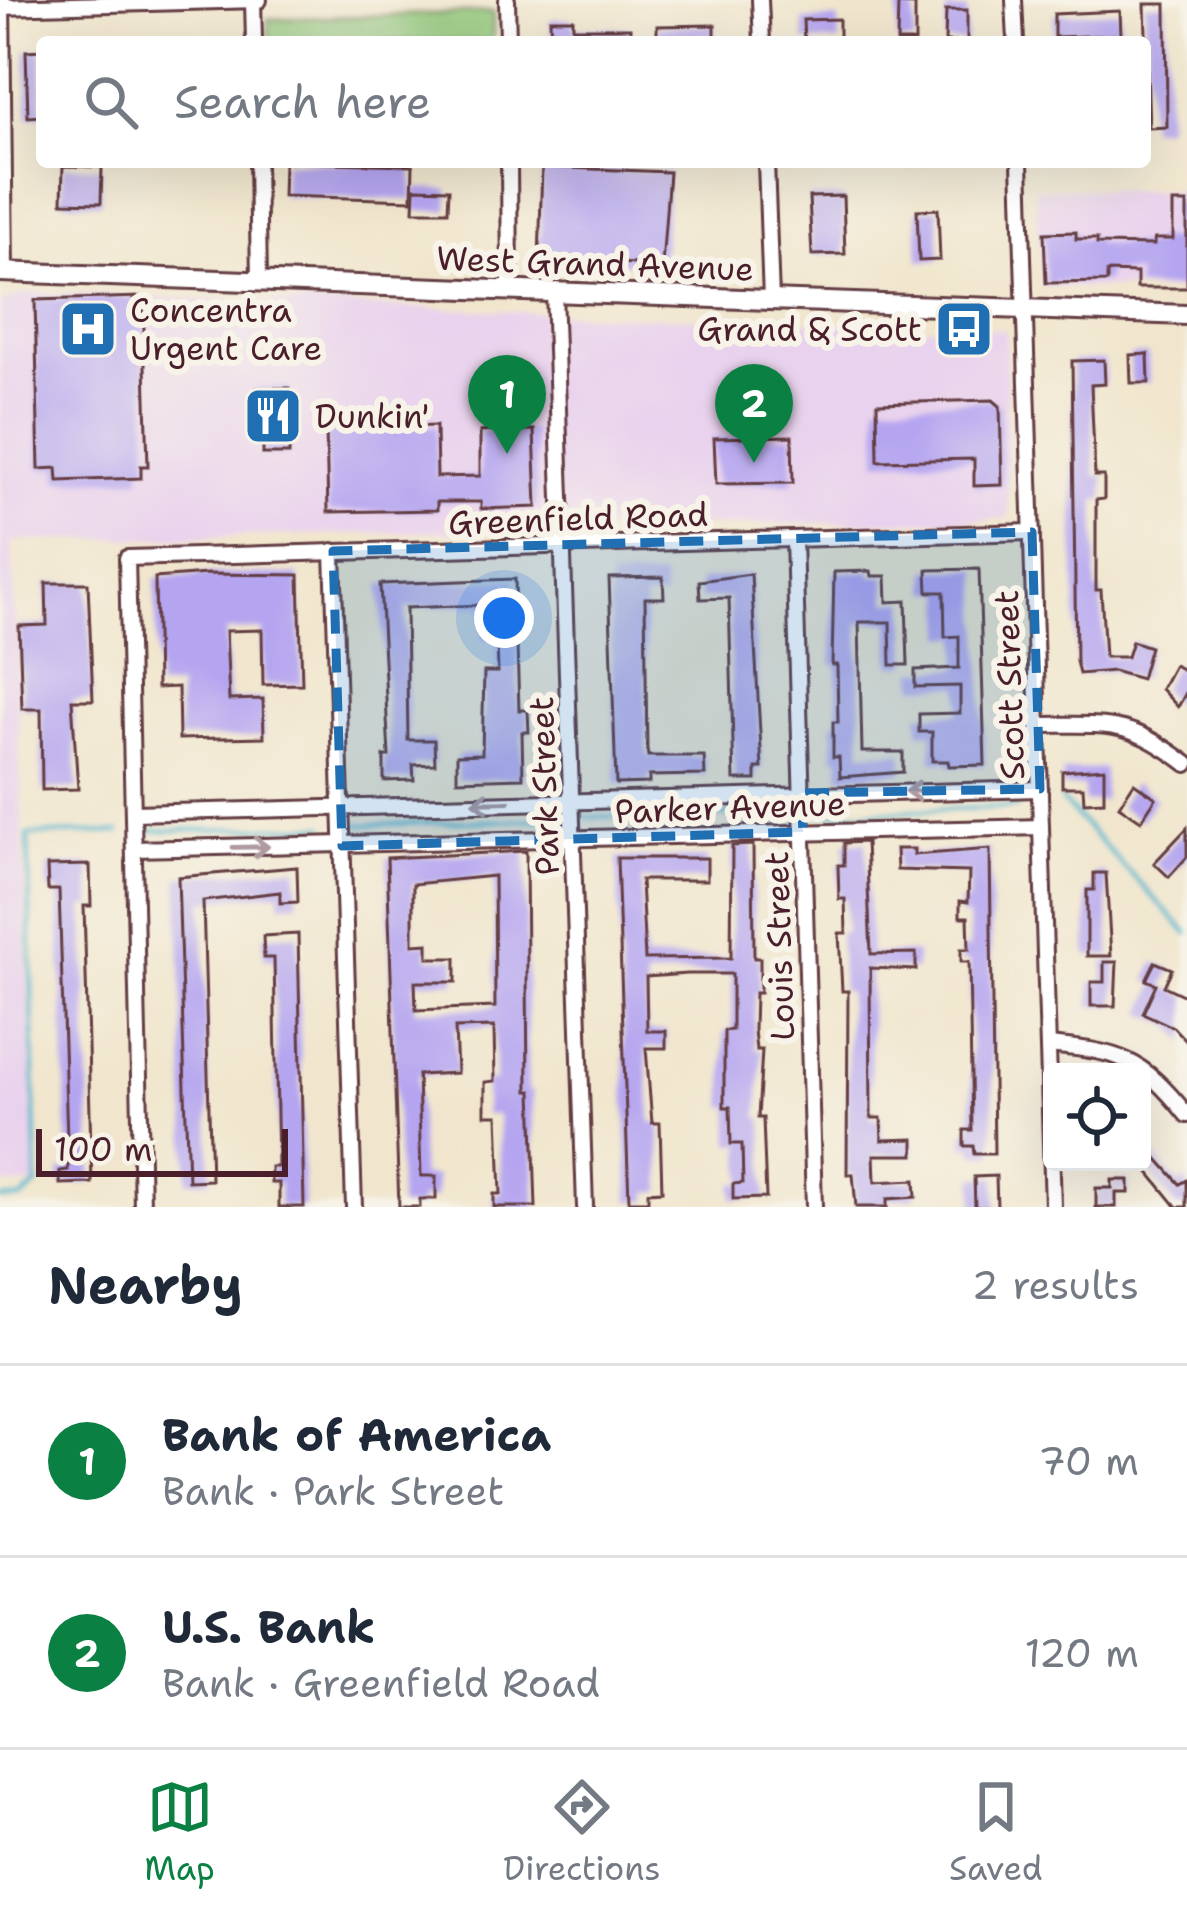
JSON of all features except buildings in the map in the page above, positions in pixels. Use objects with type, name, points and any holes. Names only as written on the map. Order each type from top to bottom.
[{"type":"main road","name":"West Grand Avenue","points":[[2,272],[1187,316]]},
{"type":"street","points":[[2,272],[1,4],[256,0],[254,36]]},
{"type":"street","points":[[507,0],[508,36]]},
{"type":"street","points":[[760,0],[762,36]]},
{"type":"street","points":[[1014,0],[1016,36]]},
{"type":"street","points":[[256,168],[259,279]]},
{"type":"street","points":[[509,168],[510,290]]},
{"type":"street","points":[[766,168],[771,300]]},
{"type":"street","name":"Scott Street","points":[[1020,168],[1053,1207]]},
{"type":"street","name":"Park Street","points":[[554,291],[585,1207]]},
{"type":"street","name":"Greenfield Road","points":[[133,813],[127,558],[1031,532]]},
{"type":"street","name":"Louis Street","points":[[794,539],[814,1207]]},
{"type":"street","points":[[333,551],[354,1207]]},
{"type":"street","points":[[1038,725],[1127,727],[1151,736],[1187,764]]},
{"type":"street","name":"Parker Avenue","points":[[133,813],[1040,789]]},
{"type":"street","points":[[133,813],[142,1207]]},
{"type":"street","name":"Parker Avenue","points":[[134,849],[1041,827]]},
{"type":"street","points":[[1048,1046],[1135,1060],[1155,1075],[1187,1115]]},
{"type":"highlighted area","points":[[1032,532],[1040,789],[801,793],[803,832],[342,846],[333,551]]},
{"type":"shaded area","points":[[1035,188],[1187,191],[1187,291],[1042,286]]},
{"type":"shaded area","points":[[28,293],[1006,330],[1008,519],[12,541],[35,1184],[0,1185],[0,303]]},
{"type":"green space","points":[[493,12],[493,36],[269,36],[268,19]]},
{"type":"waterway","points":[[1061,800],[1187,933]]},
{"type":"waterway","points":[[817,814],[1017,807]]},
{"type":"waterway","points":[[583,817],[784,814]]},
{"type":"waterway","points":[[356,825],[553,819]]},
{"type":"waterway","points":[[147,831],[325,826]]},
{"type":"waterway","points":[[0,1199],[21,1199],[37,1185],[28,835],[119,832]]},
{"type":"place","name":"Concentra Urgent Care","points":[[88,329]]},
{"type":"place","name":"Grand & Scott","points":[[964,329]]},
{"type":"place","name":"Dunkin'","points":[[273,416]]},
{"type":"place","name":"Bank of America","points":[[507,454]]},
{"type":"place","name":"U.S. Bank","points":[[754,463]]}]
